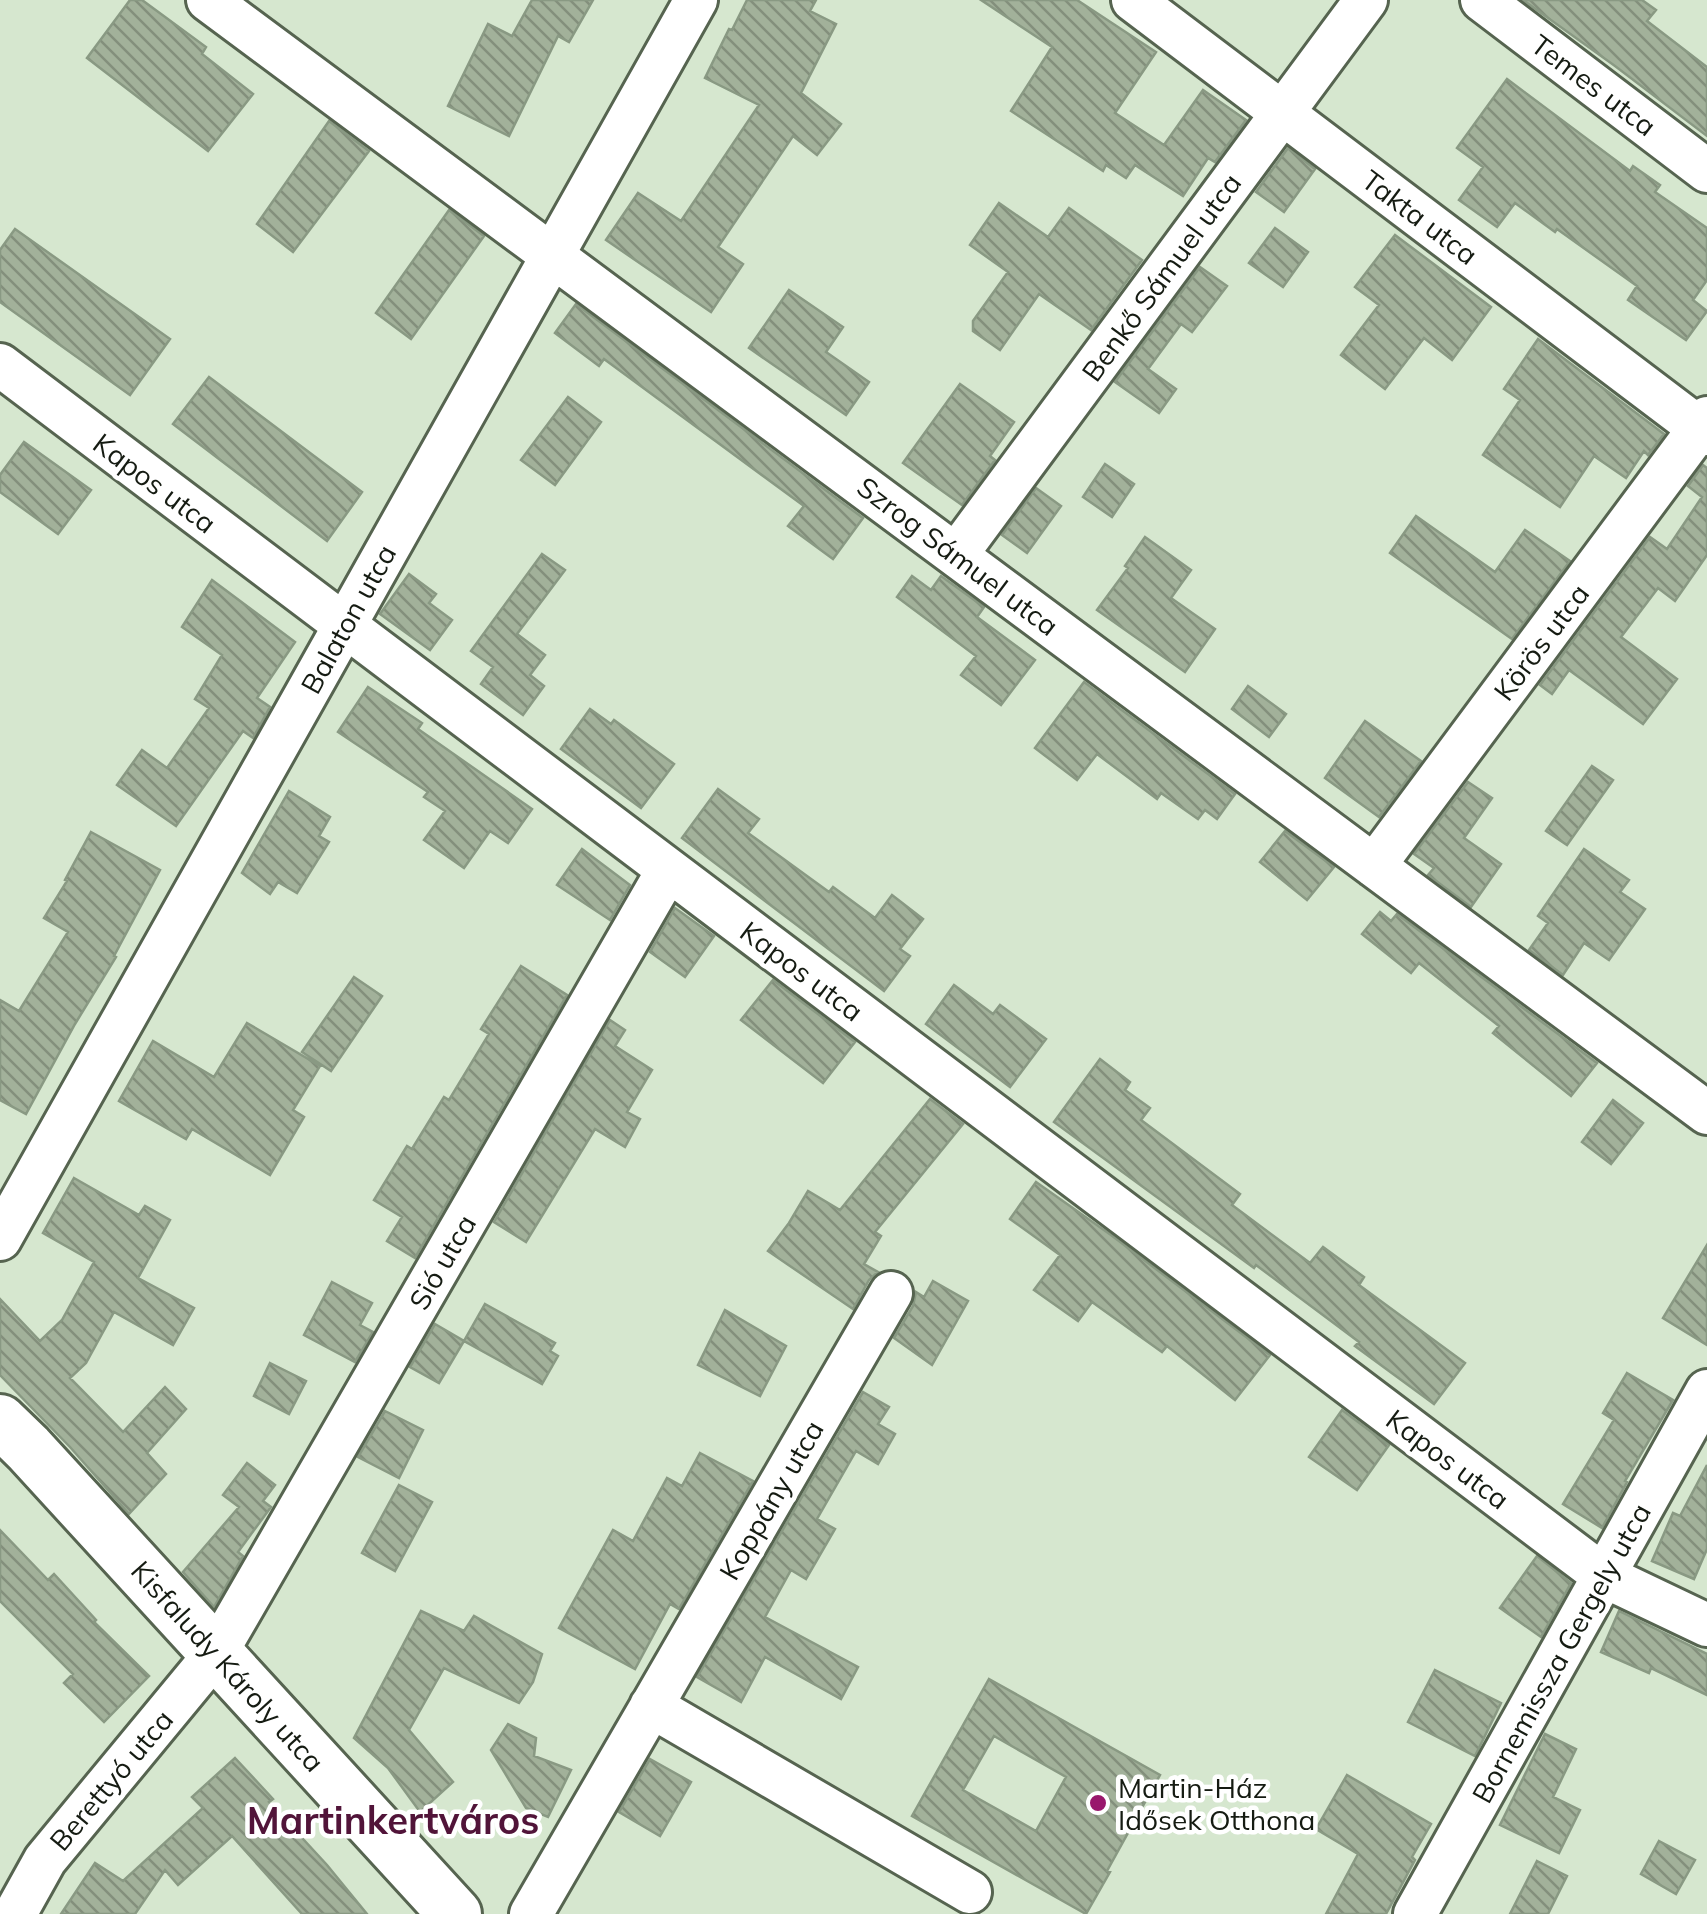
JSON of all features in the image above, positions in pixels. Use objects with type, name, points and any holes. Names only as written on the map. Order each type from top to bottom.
[{"type":"main road","name":"Kisfaludy Károly utca","points":[[0,1420],[454,1914]]},
{"type":"street","name":"Szrog Sámuel utca","points":[[208,0],[1707,1113]]},
{"type":"street","name":"Balaton utca","points":[[0,1238],[696,0]]},
{"type":"street","name":"Takta utca","points":[[1132,0],[1704,427]]},
{"type":"street","name":"Benkő Sámuel utca","points":[[956,555],[1366,0]]},
{"type":"street","name":"Temes utca","points":[[1482,0],[1707,170]]},
{"type":"street","name":"Kapos utca","points":[[0,365],[1604,1576],[1707,1625]]},
{"type":"street","name":"Körös utca","points":[[1374,866],[1704,427]]},
{"type":"street","name":"Sió utca","points":[[216,1653],[668,870]]},
{"type":"street","name":"Koppány utca","points":[[531,1914],[890,1293]]},
{"type":"street","name":"Bornemissza Gergely utca","points":[[1415,1914],[1707,1391]]},
{"type":"street","name":"Berettyó utca","points":[[15,1914],[45,1860],[216,1653]]},
{"type":"street","points":[[651,1706],[970,1892]]},
{"type":"building","points":[[130,0],[142,0],[206,47],[202,54],[253,94],[208,151],[87,58]]},
{"type":"building","points":[[532,0],[593,0],[569,42],[558,36],[509,136],[448,106],[488,24],[512,36]]},
{"type":"building","points":[[747,0],[816,0],[810,11],[836,24],[801,93],[841,124],[817,155],[793,136],[718,247],[743,264],[711,312],[606,240],[638,193],[681,221],[759,105],[705,78]]},
{"type":"building","points":[[981,0],[1077,0],[1156,52],[1115,113],[1164,145],[1203,90],[1246,120],[1215,162],[1208,158],[1183,196],[1135,165],[1126,178],[1106,165],[1103,171],[1011,111],[1052,47]]},
{"type":"building","points":[[1523,0],[1642,0],[1656,10],[1647,21],[1707,67],[1707,136],[1615,66]]},
{"type":"building","points":[[1507,79],[1630,171],[1633,166],[1660,185],[1655,192],[1707,228],[1707,280],[1693,300],[1707,311],[1686,340],[1628,300],[1637,286],[1515,203],[1497,227],[1459,200],[1483,167],[1457,148]]},
{"type":"building","points":[[329,121],[369,151],[293,252],[257,224]]},
{"type":"building","points":[[1288,148],[1315,169],[1284,212],[1256,192]]},
{"type":"building","points":[[999,203],[1048,237],[1069,208],[1142,260],[1091,330],[1039,294],[1000,350],[973,331],[973,321],[1008,272],[970,245]]},
{"type":"building","points":[[449,210],[484,236],[411,339],[376,313]]},
{"type":"building","points":[[1275,228],[1308,252],[1283,287],[1249,263]]},
{"type":"building","points":[[15,229],[170,339],[130,395],[0,302],[0,250]]},
{"type":"building","points":[[1395,235],[1491,307],[1452,360],[1424,338],[1385,389],[1341,355],[1379,305],[1355,287]]},
{"type":"building","points":[[1200,267],[1227,286],[1192,332],[1181,324],[1148,369],[1176,389],[1159,413],[1115,382]]},
{"type":"building","points":[[789,290],[843,327],[826,352],[869,382],[846,415],[749,348]]},
{"type":"building","points":[[576,304],[863,518],[833,559],[788,526],[804,506],[604,359],[599,366],[555,333]]},
{"type":"building","points":[[1538,339],[1664,434],[1648,455],[1644,451],[1626,478],[1594,456],[1560,507],[1483,455],[1520,400],[1504,389]]},
{"type":"building","points":[[209,377],[362,492],[327,541],[173,424]]},
{"type":"building","points":[[960,384],[1014,422],[990,456],[995,460],[962,505],[903,463]]},
{"type":"building","points":[[568,397],[601,422],[555,485],[521,460]]},
{"type":"building","points":[[24,442],[91,490],[58,534],[0,492],[0,475]]},
{"type":"building","points":[[1105,464],[1134,484],[1112,517],[1083,497]]},
{"type":"building","points":[[1703,465],[1707,468],[1707,555],[1675,601],[1658,588],[1621,637],[1677,679],[1643,724],[1569,670],[1552,694],[1540,685],[1650,537],[1667,549],[1702,497],[1688,486]]},
{"type":"building","points":[[1036,488],[1061,506],[1027,553],[1002,535]]},
{"type":"building","points":[[1416,516],[1495,572],[1525,530],[1570,561],[1512,639],[1390,553]]},
{"type":"building","points":[[1145,537],[1191,570],[1171,598],[1215,629],[1185,672],[1097,610]]},
{"type":"building","points":[[542,554],[565,570],[517,634],[545,655],[530,675],[544,686],[523,715],[481,684],[493,667],[471,651]]},
{"type":"building","points":[[409,574],[436,594],[429,603],[452,620],[430,650],[380,614]]},
{"type":"building","points":[[912,576],[931,590],[941,576],[984,607],[977,617],[1035,660],[1001,705],[961,675],[976,656],[897,597]]},
{"type":"building","points":[[212,580],[295,642],[257,698],[270,707],[253,738],[243,731],[176,826],[117,785],[142,750],[167,768],[209,708],[195,699],[222,655],[182,627]]},
{"type":"building","points":[[1084,682],[1235,794],[1217,819],[1205,810],[1198,819],[1161,793],[1157,799],[1097,754],[1077,780],[1035,748]]},
{"type":"building","points":[[1248,686],[1286,714],[1269,737],[1232,709]]},
{"type":"building","points":[[368,687],[422,723],[418,729],[532,809],[508,843],[490,831],[464,868],[424,840],[445,811],[424,797],[428,792],[338,732]]},
{"type":"building","points":[[590,709],[611,724],[614,720],[674,764],[641,808],[561,749]]},
{"type":"building","points":[[1365,721],[1421,761],[1379,817],[1325,778]]},
{"type":"building","points":[[1592,766],[1613,780],[1567,845],[1546,831]]},
{"type":"building","points":[[1468,782],[1492,798],[1464,838],[1501,864],[1471,907],[1428,875],[1434,868],[1414,854]]},
{"type":"building","points":[[718,789],[759,819],[748,833],[829,892],[833,887],[875,918],[892,895],[923,919],[900,949],[910,956],[884,991],[682,838]]},
{"type":"building","points":[[289,791],[330,817],[319,836],[329,842],[297,893],[278,882],[270,894],[242,873]]},
{"type":"building","points":[[1285,831],[1334,867],[1307,900],[1260,862]]},
{"type":"building","points":[[91,832],[160,870],[116,957],[26,1114],[0,1100],[0,1000],[19,1011],[68,932],[44,918]]},
{"type":"building","points":[[582,849],[630,885],[610,920],[557,885]]},
{"type":"building","points":[[1584,849],[1629,880],[1620,892],[1645,909],[1609,960],[1584,943],[1563,975],[1529,950],[1548,923],[1538,916]]},
{"type":"building","points":[[675,908],[714,936],[685,977],[650,952]]},
{"type":"building","points":[[1380,912],[1391,921],[1397,914],[1597,1063],[1571,1096],[1493,1033],[1499,1026],[1419,963],[1411,973],[1362,934]]},
{"type":"building","points":[[521,966],[567,995],[415,1258],[387,1241],[402,1217],[374,1200],[407,1146],[412,1149],[444,1097],[449,1100],[489,1034],[481,1029]]},
{"type":"building","points":[[354,977],[382,996],[331,1071],[302,1052]]},
{"type":"building","points":[[773,980],[855,1042],[823,1083],[741,1020]]},
{"type":"building","points":[[954,985],[993,1014],[1000,1005],[1046,1039],[1010,1087],[926,1024]]},
{"type":"building","points":[[610,1020],[625,1030],[615,1046],[652,1070],[627,1112],[640,1119],[625,1147],[595,1129],[526,1242],[494,1222]]},
{"type":"building","points":[[247,1023],[320,1066],[293,1110],[304,1117],[270,1175],[192,1129],[186,1139],[119,1101],[153,1041],[214,1077]]},
{"type":"building","points":[[1100,1059],[1130,1082],[1125,1090],[1150,1108],[1141,1120],[1240,1194],[1232,1205],[1310,1263],[1323,1247],[1364,1277],[1359,1285],[1465,1363],[1434,1404],[1256,1265],[1254,1268],[1054,1122]]},
{"type":"building","points":[[930,1099],[963,1124],[875,1232],[881,1236],[864,1264],[878,1272],[853,1309],[768,1251],[808,1191],[840,1210]]},
{"type":"building","points":[[1613,1100],[1643,1123],[1611,1164],[1582,1142]]},
{"type":"building","points":[[74,1178],[139,1215],[145,1206],[170,1220],[138,1278],[194,1308],[173,1345],[114,1312],[86,1363],[70,1378],[123,1432],[165,1387],[186,1409],[147,1453],[166,1474],[129,1514],[0,1375],[0,1299],[40,1341],[62,1320],[94,1262],[43,1233]]},
{"type":"building","points":[[1036,1182],[1270,1355],[1235,1400],[1167,1346],[1162,1352],[1092,1302],[1078,1321],[1034,1290],[1060,1255],[1010,1219]]},
{"type":"building","points":[[1707,1245],[1707,1345],[1663,1318]]},
{"type":"building","points":[[933,1281],[968,1301],[932,1365],[894,1338],[913,1306],[916,1292],[924,1297]]},
{"type":"building","points":[[332,1282],[372,1303],[360,1325],[373,1332],[355,1362],[304,1335]]},
{"type":"building","points":[[485,1304],[555,1343],[550,1351],[558,1356],[542,1384],[464,1341]]},
{"type":"building","points":[[725,1310],[786,1346],[760,1396],[698,1365]]},
{"type":"building","points":[[435,1324],[464,1341],[439,1383],[410,1367]]},
{"type":"building","points":[[270,1363],[306,1381],[289,1414],[254,1396]]},
{"type":"building","points":[[1627,1373],[1673,1400],[1602,1528],[1563,1504],[1614,1420],[1603,1413]]},
{"type":"building","points":[[863,1392],[889,1407],[878,1424],[895,1434],[878,1464],[856,1451],[817,1519],[835,1529],[806,1579],[791,1570],[765,1617],[858,1667],[841,1699],[765,1657],[741,1702],[697,1677]]},
{"type":"building","points":[[1342,1410],[1389,1445],[1357,1490],[1309,1457]]},
{"type":"building","points":[[385,1411],[423,1430],[399,1478],[358,1457]]},
{"type":"building","points":[[700,1453],[753,1481],[679,1609],[670,1604],[635,1669],[559,1628],[613,1530],[633,1541],[667,1478],[682,1486]]},
{"type":"building","points":[[247,1463],[275,1485],[263,1501],[271,1507],[238,1552],[243,1556],[214,1607],[183,1572],[239,1507],[223,1495]]},
{"type":"building","points":[[1707,1465],[1707,1549],[1694,1579],[1652,1561],[1673,1513],[1680,1516]]},
{"type":"building","points":[[399,1485],[432,1502],[395,1571],[362,1553]]},
{"type":"building","points":[[0,1530],[48,1580],[54,1574],[94,1622],[149,1676],[104,1722],[64,1683],[73,1674],[0,1601]]},
{"type":"building","points":[[1537,1556],[1571,1583],[1541,1637],[1500,1608]]},
{"type":"building","points":[[421,1611],[464,1631],[474,1616],[542,1654],[533,1682],[519,1703],[444,1668],[409,1730],[453,1782],[420,1812],[388,1768],[354,1738]]},
{"type":"building","points":[[1619,1611],[1707,1654],[1707,1695],[1651,1668],[1649,1673],[1601,1652]]},
{"type":"building","points":[[1435,1670],[1501,1703],[1475,1756],[1408,1722]]},
{"type":"building","name":"Martin-Ház Idősek Otthona","points":[[989,1679],[1160,1775],[1086,1914],[912,1816]],"holes":[[[994,1736],[1066,1777],[1036,1831],[963,1790]]]},
{"type":"building","points":[[508,1724],[536,1738],[534,1756],[571,1770],[548,1817],[526,1808],[491,1750]]},
{"type":"building","points":[[1545,1734],[1576,1749],[1553,1797],[1580,1810],[1559,1853],[1500,1825]]},
{"type":"building","points":[[235,1758],[367,1914],[302,1914],[232,1836],[178,1885],[165,1870],[135,1914],[61,1914],[95,1863],[123,1881],[203,1808],[192,1797]]},
{"type":"building","points":[[650,1759],[691,1782],[660,1836],[619,1812]]},
{"type":"building","points":[[1347,1775],[1431,1824],[1386,1914],[1326,1914],[1358,1854],[1316,1829]]},
{"type":"building","points":[[1659,1841],[1695,1860],[1676,1894],[1641,1874]]},
{"type":"building","points":[[1537,1861],[1567,1876],[1548,1914],[1510,1914]]},
{"type":"place","name":"Martin-Ház Idősek Otthona","points":[[1098,1803]]},
{"type":"district","name":"Martinkertváros","points":[[393,1820]]}]
